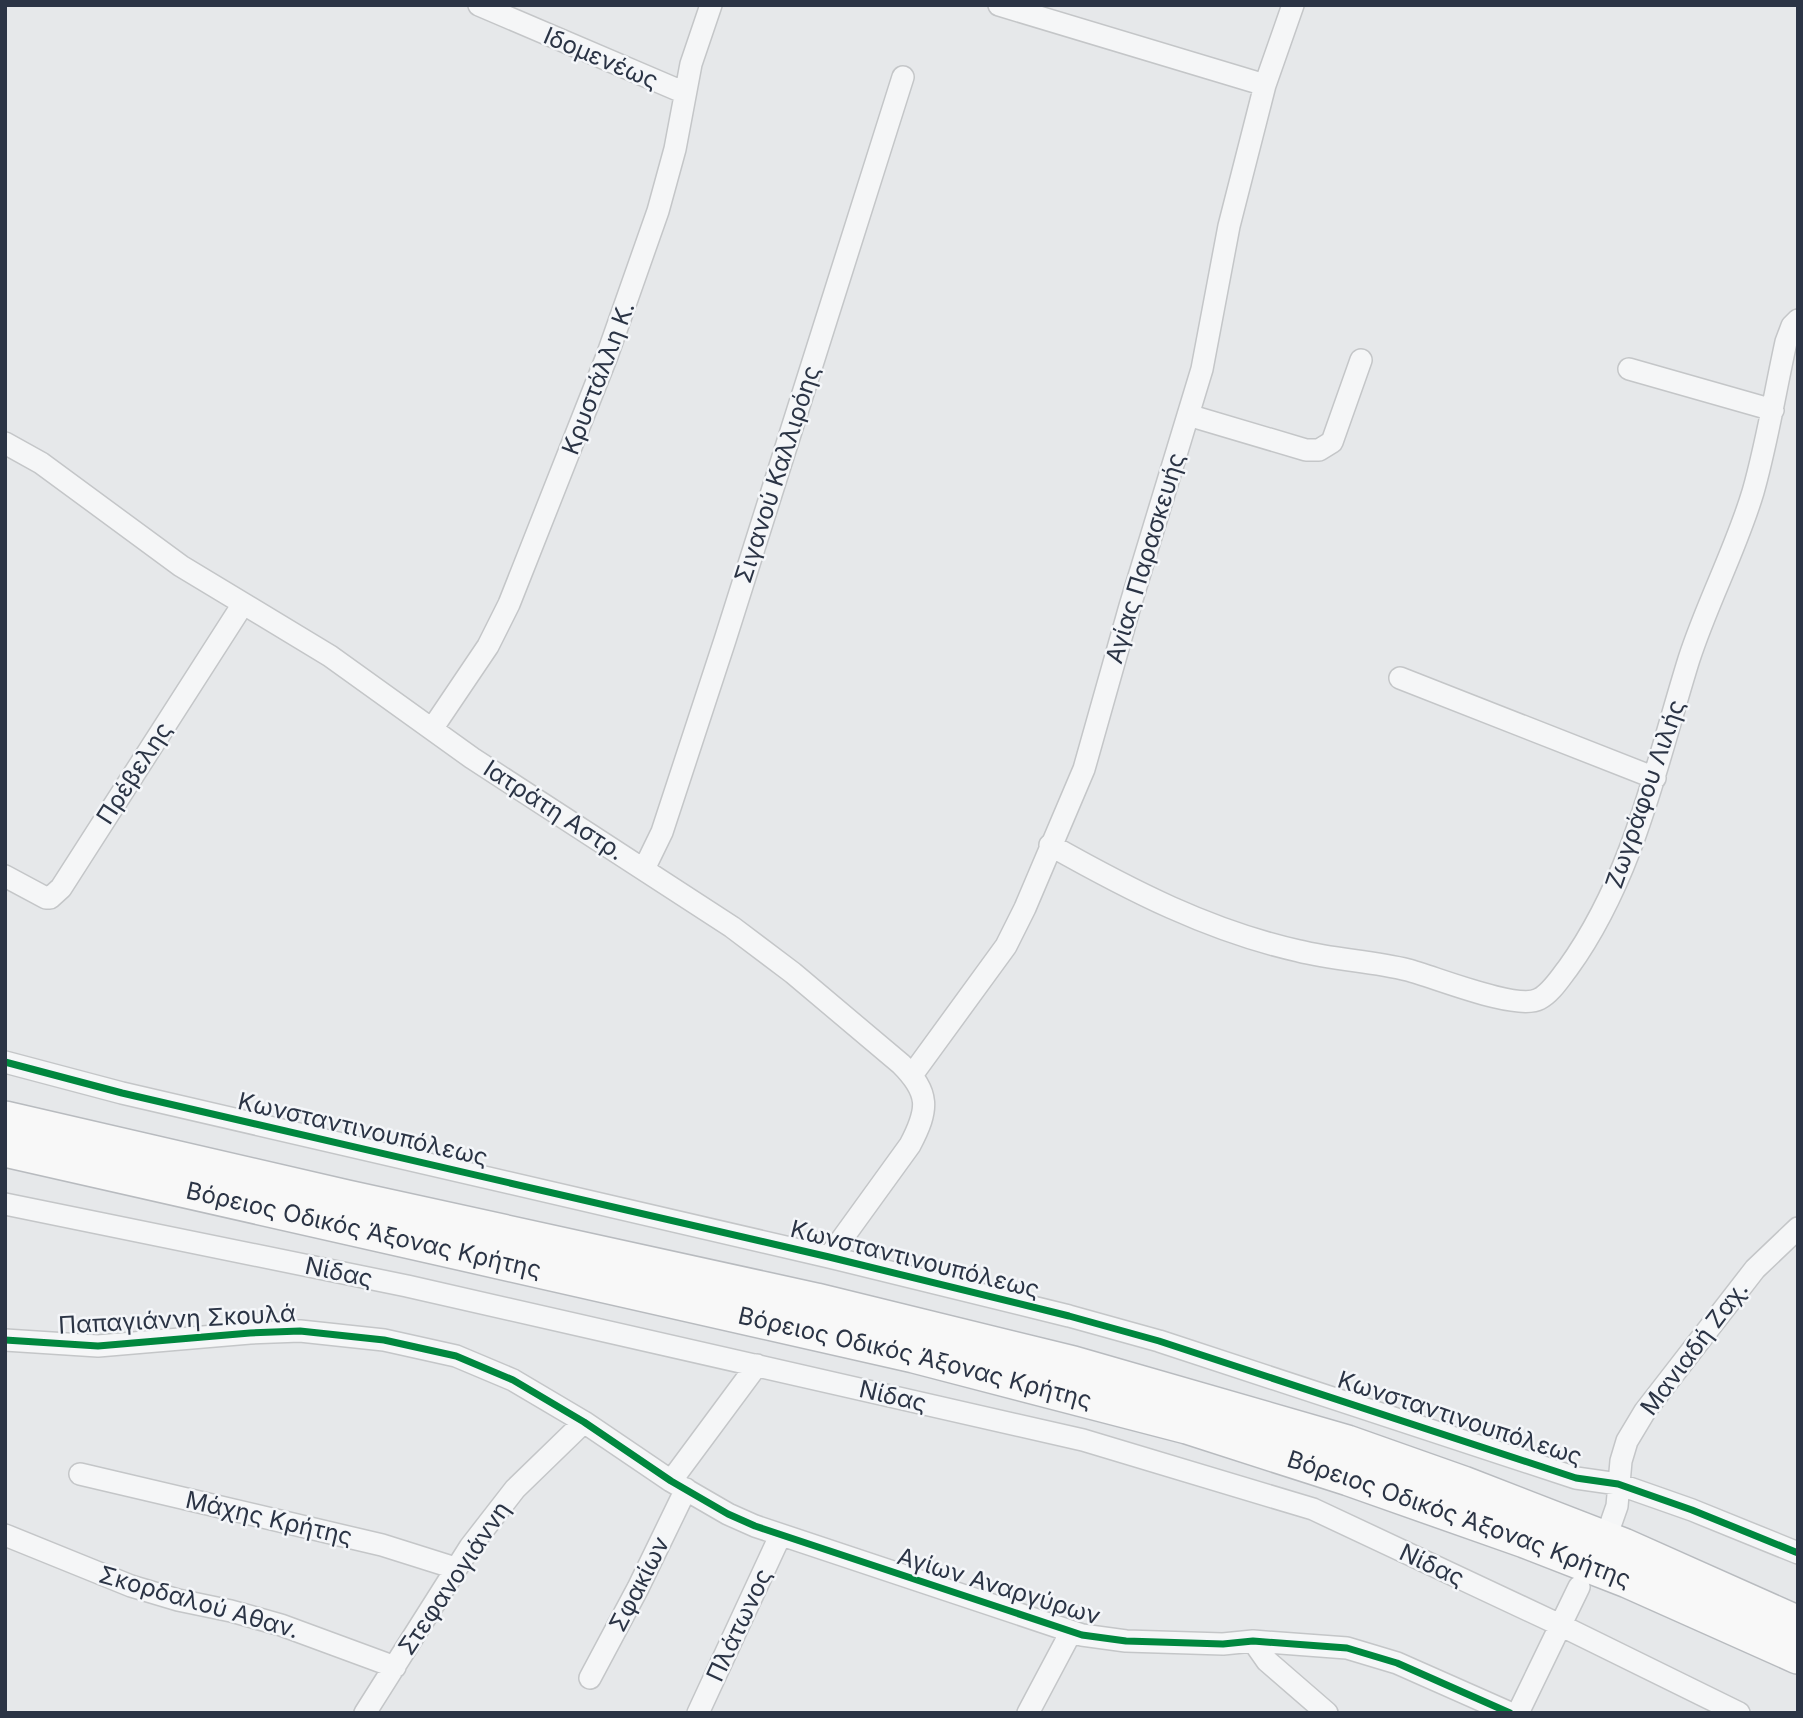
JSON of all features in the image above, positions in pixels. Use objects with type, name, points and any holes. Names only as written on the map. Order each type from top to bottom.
[{"type":"highway","name":"Βόρειος Οδικός Άξονας Κρήτης","points":[[5,1119],[347,1199],[816,1302],[1097,1372],[1347,1444],[1463,1485],[1623,1548],[1798,1625]]},
{"type":"highway","name":"Βόρειος Οδικός Άξονας Κρήτης","points":[[5,1148],[914,1354],[1187,1425],[1349,1477],[1525,1539],[1628,1579],[1798,1655]]},
{"type":"street","name":"Ιδομενέως","points":[[479,5],[685,93]]},
{"type":"street","name":"Κρυστάλλη Κ.","points":[[432,729],[488,646],[525,567],[643,259],[675,149],[694,52],[711,5]]},
{"type":"street","points":[[999,5],[1265,85]]},
{"type":"street","name":"Αγίας Παρασκευής","points":[[912,1075],[1006,946],[1084,769],[1202,369],[1229,226],[1265,85],[1293,5]]},
{"type":"street","name":"Σιγανού Καλλιρόης","points":[[644,869],[662,832],[725,640],[903,77]]},
{"type":"street","name":"Ζωγράφου Λιλής","points":[[1050,845],[1144,897],[1252,939],[1318,955],[1407,970],[1511,1001],[1530,1002],[1539,999],[1552,989],[1597,924],[1625,860],[1656,778],[1701,625],[1753,491],[1786,342],[1792,326],[1798,320]]},
{"type":"street","points":[[1188,415],[1306,450],[1320,450],[1332,442],[1361,360]]},
{"type":"street","points":[[1629,369],[1773,410]]},
{"type":"street","name":"Ιατράτη Αστρ.","points":[[5,443],[41,463],[181,566],[350,669],[503,778],[759,947],[861,1029],[912,1075],[923,1093],[923,1112],[917,1131],[910,1145],[829,1257]]},
{"type":"street","name":"Πρέβελης","points":[[5,876],[46,898],[50,898],[61,888],[243,604]]},
{"type":"street","points":[[1400,678],[1656,778]]},
{"type":"street","name":"Κωνσταντινουπόλεως","points":[[5,1062],[135,1096],[829,1257],[1069,1316],[1159,1341],[1576,1478],[1618,1484],[1692,1510],[1798,1553]]},
{"type":"street","name":"Νίδας","points":[[5,1204],[407,1286],[1083,1440],[1313,1509],[1740,1713]]},
{"type":"street","name":"Μανιαδή Ζαχ.","points":[[1610,1526],[1617,1506],[1618,1484],[1627,1440],[1645,1411],[1755,1269],[1798,1228]]},
{"type":"street","name":"Παπαγιάννη Σκουλά","points":[[5,1340],[98,1346],[300,1331],[384,1340],[456,1356],[487,1368],[513,1380],[584,1422]]},
{"type":"street","name":"Σφακίων","points":[[590,1678],[638,1588],[679,1485],[757,1365]]},
{"type":"street","name":"Αγίων Αναργύρων","points":[[584,1422],[728,1514],[780,1536],[1071,1632],[1126,1641],[1223,1644],[1253,1641],[1334,1646],[1373,1655],[1510,1713]]},
{"type":"street","name":"Στεφανογιάννη","points":[[365,1713],[456,1568],[515,1489],[584,1422]]},
{"type":"street","name":"Μάχης Κρήτης","points":[[80,1474],[382,1545],[456,1568]]},
{"type":"street","name":"Σκορδαλού Αθαν.","points":[[5,1535],[131,1586],[271,1622],[395,1667]]},
{"type":"street","name":"Πλάτωνος","points":[[698,1713],[780,1536]]},
{"type":"street","points":[[1518,1713],[1579,1587]]},
{"type":"street","points":[[1028,1713],[1071,1632]]},
{"type":"street","points":[[1253,1641],[1267,1661],[1326,1713]]},
{"type":"cycle path","points":[[5,1062],[122,1093],[829,1257],[1069,1316],[1159,1341],[1576,1478],[1618,1484],[1692,1510],[1798,1553]]},
{"type":"cycle path","points":[[5,1340],[98,1346],[300,1331],[384,1340],[456,1356],[513,1380],[584,1422],[671,1481],[728,1514],[755,1526],[1082,1635],[1126,1641],[1223,1644],[1253,1641],[1347,1648],[1397,1663],[1510,1713]]}]
